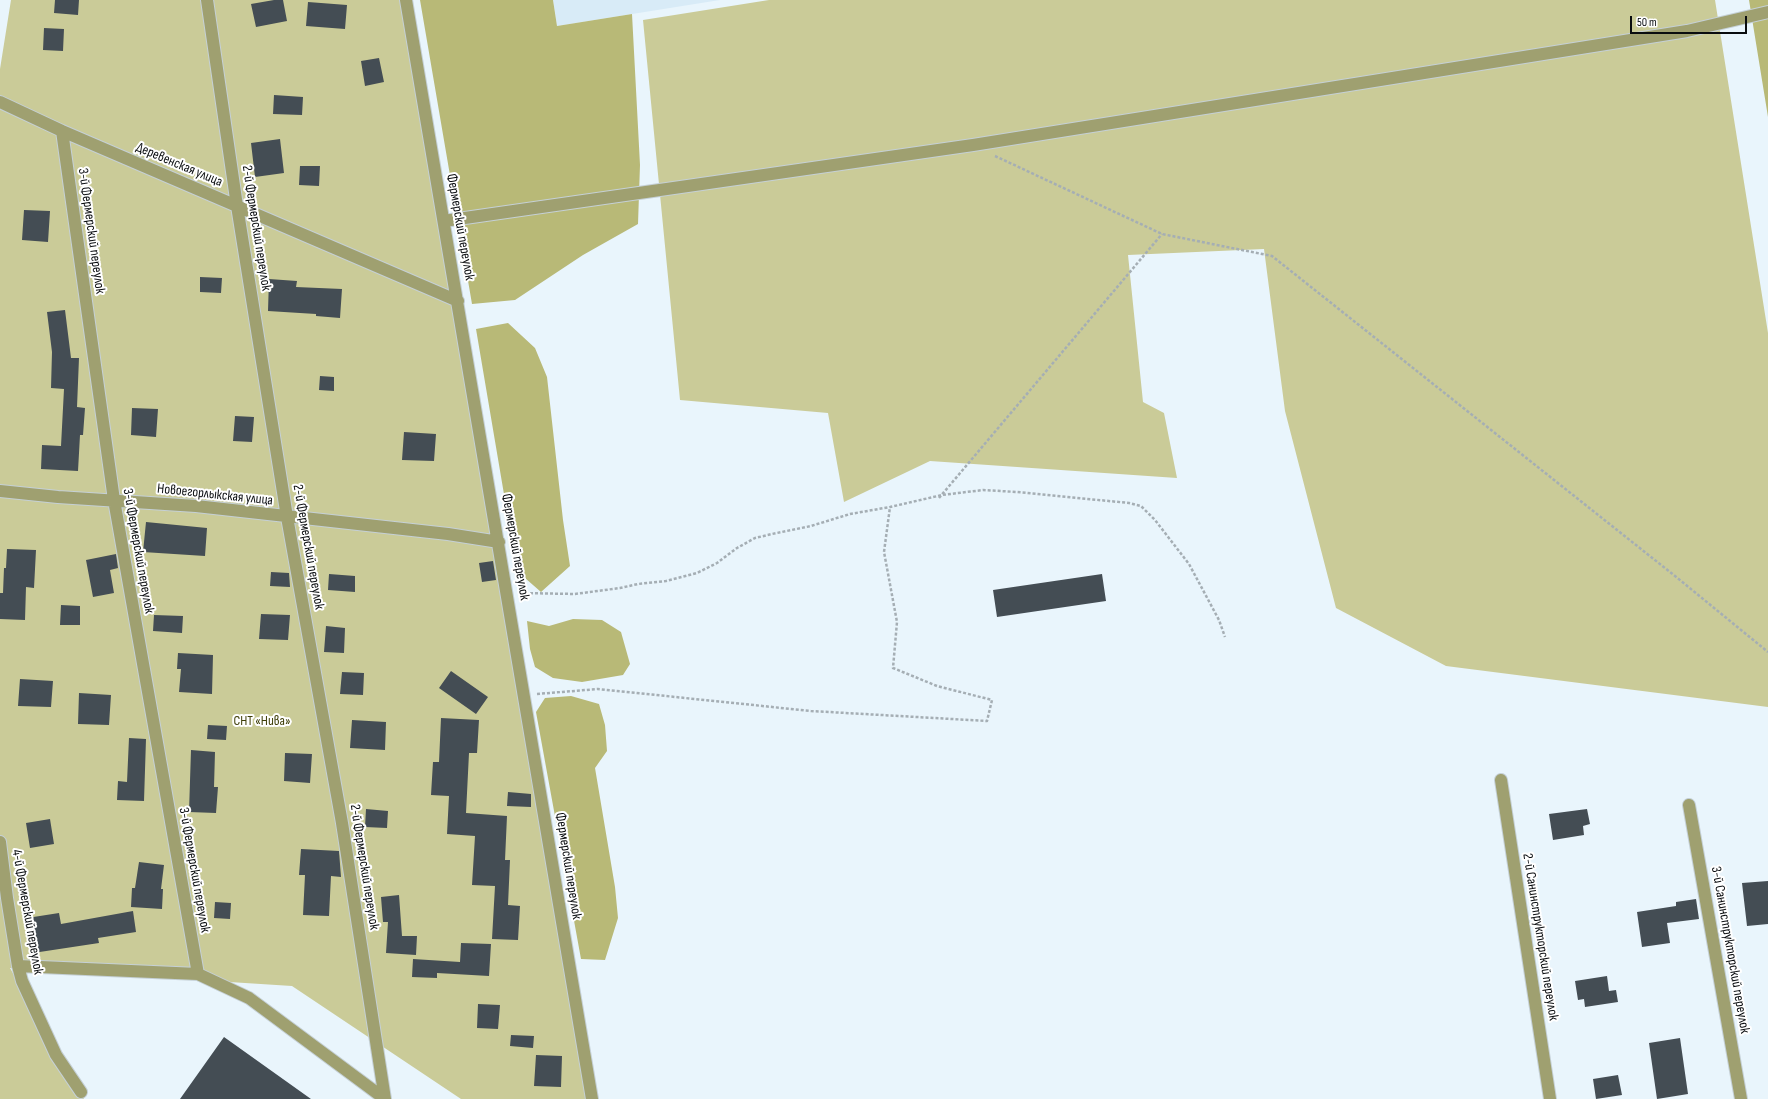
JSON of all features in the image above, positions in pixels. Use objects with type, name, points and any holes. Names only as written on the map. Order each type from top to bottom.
[{"type":"street","name":"2-й Фермерский переулок","points":[[207,0],[237,206],[287,517],[342,823],[385,1099]]},
{"type":"street","name":"Фермерский переулок","points":[[406,0],[499,542],[592,1099]]},
{"type":"street","points":[[444,221],[980,144],[1687,31],[1768,12]]},
{"type":"street","name":"Деревенская улица","points":[[0,102],[62,131],[458,301]]},
{"type":"street","name":"3-й Фермерский переулок","points":[[62,131],[114,500],[198,974]]},
{"type":"street","name":"Новоегорлыкская улица","points":[[0,491],[58,497],[196,506],[448,534],[499,542]]},
{"type":"street","name":"2-й Санинструкторский переулок","points":[[1501,780],[1550,1099]]},
{"type":"street","name":"3-й Санинструкторский переулок","points":[[1689,805],[1741,1099]]},
{"type":"street","name":"4-й Фермерский переулок","points":[[0,842],[7,898],[18,966],[22,981],[56,1055],[81,1092]]},
{"type":"street","points":[[18,966],[198,974],[250,998],[385,1099]]},
{"type":"path","points":[[994,155],[1162,234],[1272,256],[1675,576],[1768,652]]},
{"type":"path","points":[[939,498],[1162,234]]},
{"type":"path","points":[[507,593],[575,594],[681,578],[697,573],[717,563],[737,548],[755,538],[812,526],[850,514],[890,507],[942,495],[983,490],[1129,503],[1141,506],[1155,520],[1189,564],[1219,620],[1225,637]]},
{"type":"path","points":[[524,695],[598,689],[810,711],[987,721],[992,700],[937,686],[894,668],[897,622],[884,552],[890,507]]},
{"type":"shaded area","points":[[553,0],[720,0],[557,26]]},
{"type":"green space","name":"СНТ «Нива»","points":[[11,0],[405,0],[592,1099],[461,1099],[292,986],[10,968],[84,1099],[0,1099],[0,69]]},
{"type":"green space","points":[[420,0],[553,0],[557,26],[632,14],[640,165],[638,224],[583,255],[515,300],[472,304]]},
{"type":"green space","points":[[769,0],[1715,0],[1768,333],[1768,707],[1446,666],[1336,608],[1285,411],[1264,249],[1128,255],[1143,402],[1164,413],[1177,478],[930,461],[844,502],[828,413],[680,400],[643,20]]},
{"type":"green space","points":[[1749,0],[1768,0],[1768,117]]},
{"type":"green space","points":[[508,323],[535,348],[547,377],[563,520],[570,566],[541,592],[517,571],[476,329]]},
{"type":"green space","points":[[573,619],[602,620],[621,632],[630,664],[623,675],[582,682],[553,678],[535,667],[530,649],[527,621],[549,626]]},
{"type":"green space","points":[[571,696],[599,704],[605,725],[607,751],[595,768],[615,887],[618,918],[605,960],[581,959],[536,712],[545,698]]},
{"type":"building","points":[[55,0],[79,0],[78,15],[54,13]]},
{"type":"building","points":[[283,0],[287,21],[256,27],[251,4]]},
{"type":"building","points":[[308,2],[347,5],[345,29],[306,26]]},
{"type":"building","points":[[44,28],[64,29],[63,51],[43,50]]},
{"type":"building","points":[[379,58],[384,82],[365,86],[361,61]]},
{"type":"building","points":[[274,95],[303,97],[302,115],[273,114]]},
{"type":"building","points":[[280,139],[284,173],[255,177],[251,143]]},
{"type":"building","points":[[300,166],[320,166],[319,186],[299,185]]},
{"type":"building","points":[[24,210],[50,211],[48,242],[22,240]]},
{"type":"building","points":[[200,277],[222,278],[221,293],[200,292]]},
{"type":"building","points":[[269,279],[297,281],[296,287],[342,289],[340,318],[316,316],[316,314],[268,311]]},
{"type":"building","points":[[65,310],[71,358],[79,358],[77,407],[85,408],[83,435],[80,435],[78,471],[41,469],[42,445],[61,446],[64,389],[51,388],[52,352],[47,312]]},
{"type":"building","points":[[320,376],[334,377],[334,391],[319,390]]},
{"type":"building","points":[[132,408],[158,409],[156,437],[131,435]]},
{"type":"building","points":[[235,416],[254,417],[252,442],[233,441]]},
{"type":"building","points":[[404,432],[436,434],[434,461],[402,460]]},
{"type":"building","points":[[146,522],[207,528],[205,556],[143,552]]},
{"type":"building","points":[[7,549],[36,550],[34,588],[26,587],[25,620],[0,619],[0,593],[3,593],[4,568],[6,568]]},
{"type":"building","points":[[116,554],[118,568],[110,570],[114,593],[93,597],[86,560]]},
{"type":"building","points":[[493,561],[496,580],[482,582],[479,563]]},
{"type":"building","points":[[271,572],[289,573],[290,587],[270,586]]},
{"type":"building","points":[[329,574],[355,576],[355,592],[328,590]]},
{"type":"building","points":[[1102,574],[1106,601],[997,617],[993,590]]},
{"type":"building","points":[[61,605],[80,606],[80,625],[60,625]]},
{"type":"building","points":[[261,614],[290,615],[288,640],[259,639]]},
{"type":"building","points":[[154,615],[183,616],[182,633],[153,631]]},
{"type":"building","points":[[326,626],[345,628],[344,653],[324,652]]},
{"type":"building","points":[[178,653],[213,655],[212,694],[179,692],[181,669],[177,669]]},
{"type":"building","points":[[451,671],[488,697],[476,714],[439,688]]},
{"type":"building","points":[[342,672],[364,673],[363,695],[340,694]]},
{"type":"building","points":[[20,679],[53,681],[51,707],[18,706]]},
{"type":"building","points":[[79,693],[111,695],[109,725],[78,724]]},
{"type":"building","points":[[441,718],[479,720],[477,753],[469,753],[466,813],[507,816],[505,860],[510,860],[508,905],[520,906],[518,940],[492,939],[495,886],[472,885],[475,836],[447,834],[449,796],[431,795],[433,762],[439,762]]},
{"type":"building","points":[[352,720],[386,722],[385,750],[350,748]]},
{"type":"building","points":[[208,725],[227,726],[226,740],[207,739]]},
{"type":"building","points":[[129,738],[146,739],[144,801],[117,800],[118,781],[127,782]]},
{"type":"building","points":[[191,750],[215,752],[214,787],[218,787],[216,813],[189,812]]},
{"type":"building","points":[[285,753],[312,754],[310,783],[284,781]]},
{"type":"building","points":[[508,792],[531,794],[531,807],[507,806]]},
{"type":"building","points":[[366,809],[388,811],[387,828],[365,827]]},
{"type":"building","points":[[1587,809],[1590,824],[1583,826],[1584,835],[1553,840],[1549,814]]},
{"type":"building","points":[[50,819],[54,844],[30,848],[26,823]]},
{"type":"building","points":[[301,849],[339,851],[341,877],[331,876],[329,916],[303,915],[305,875],[299,875]]},
{"type":"building","points":[[139,862],[164,865],[161,889],[163,889],[162,909],[131,907],[132,888],[135,888]]},
{"type":"building","points":[[1768,881],[1768,924],[1747,926],[1742,883]]},
{"type":"building","points":[[399,895],[402,936],[417,936],[416,955],[386,953],[388,922],[383,922],[381,897]]},
{"type":"building","points":[[1696,899],[1699,919],[1667,923],[1670,943],[1642,947],[1637,912],[1676,906],[1676,902]]},
{"type":"building","points":[[215,902],[231,903],[230,919],[214,918]]},
{"type":"building","points":[[133,911],[136,932],[98,938],[99,943],[33,953],[27,918],[59,913],[61,924]]},
{"type":"building","points":[[461,943],[491,944],[489,976],[437,973],[437,978],[412,977],[413,959],[460,962]]},
{"type":"building","points":[[1607,976],[1609,991],[1616,990],[1618,1002],[1585,1007],[1584,999],[1578,1000],[1575,981]]},
{"type":"building","points":[[478,1004],[500,1005],[498,1029],[477,1028]]},
{"type":"building","points":[[511,1035],[534,1036],[533,1048],[510,1046]]},
{"type":"building","points":[[224,1037],[311,1099],[180,1099]]},
{"type":"building","points":[[1680,1038],[1688,1094],[1657,1099],[1649,1043]]},
{"type":"building","points":[[536,1055],[562,1056],[561,1087],[534,1086]]},
{"type":"building","points":[[1618,1075],[1622,1095],[1596,1099],[1593,1079]]}]
